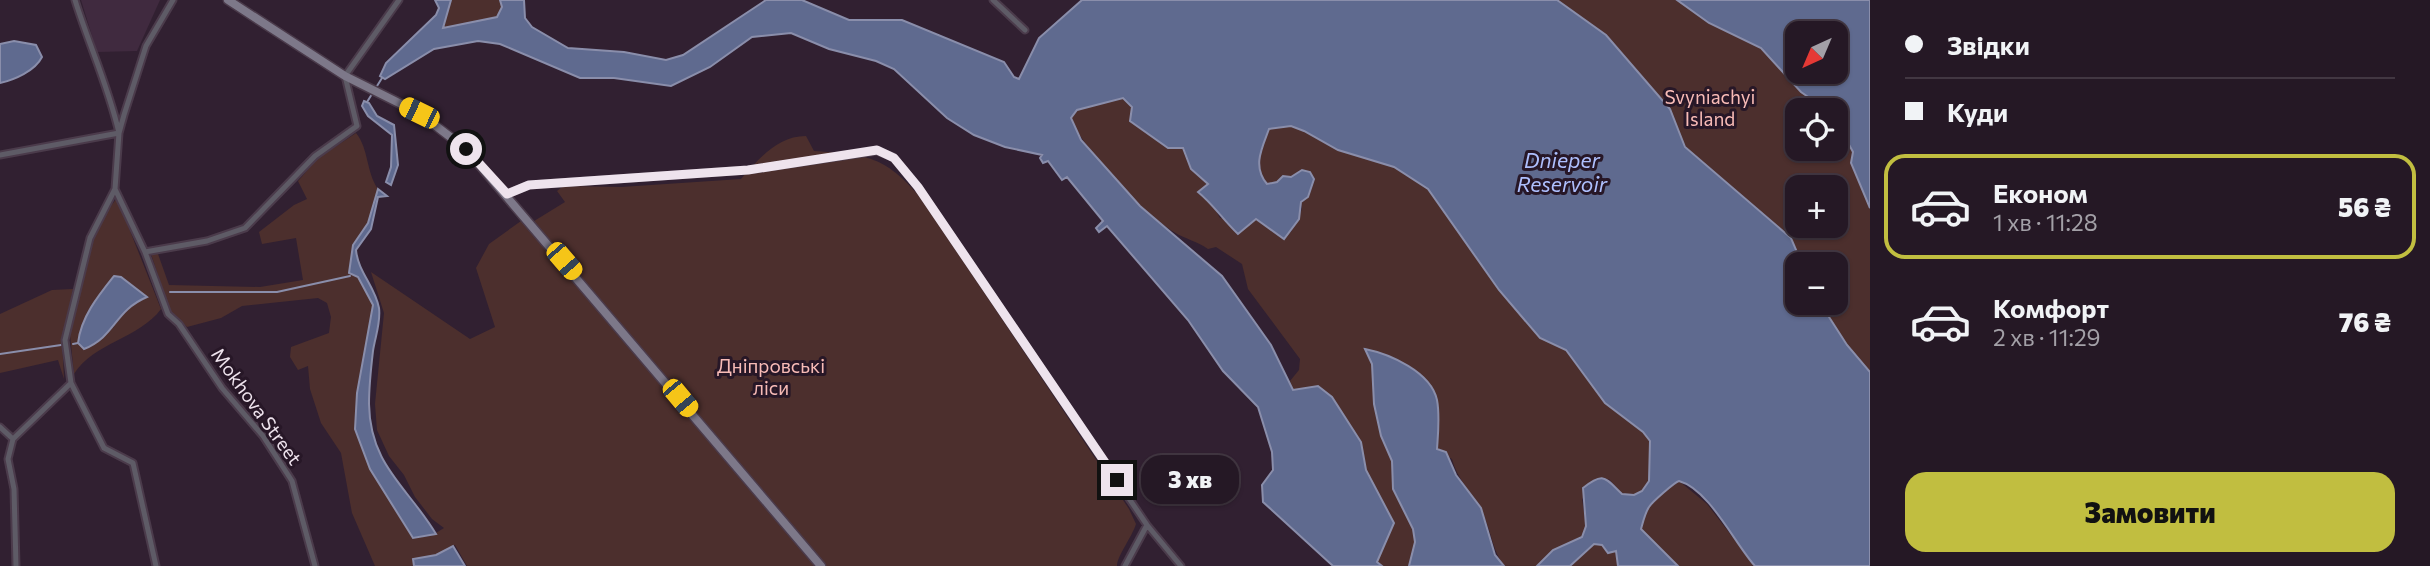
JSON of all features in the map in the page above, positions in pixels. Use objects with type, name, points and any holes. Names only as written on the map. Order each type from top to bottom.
[{"type":"main road","points":[[229,0],[345,76],[419,113],[455,138],[507,194],[821,566]]},
{"type":"street","points":[[75,0],[92,55],[113,106],[119,133]]},
{"type":"street","points":[[156,566],[133,463],[104,448],[71,383],[65,340],[90,238],[115,188],[119,133],[146,46],[173,0]]},
{"type":"street","points":[[145,252],[217,239],[245,228],[315,156],[356,127],[345,76],[399,0]]},
{"type":"street","points":[[993,0],[1025,30]]},
{"type":"street","points":[[0,155],[119,133]]},
{"type":"street","points":[[507,194],[529,185],[748,170],[810,163],[860,151],[877,150],[894,158],[918,187],[1147,526],[1183,565]]},
{"type":"street","name":"Mokhova Street","points":[[115,188],[145,252],[168,314],[178,324],[222,388],[263,436],[292,481],[315,566]]},
{"type":"street","points":[[16,566],[14,489],[8,459],[13,439],[71,383]]},
{"type":"street","points":[[0,427],[13,439]]},
{"type":"street","points":[[1125,566],[1147,526]]},
{"type":"shaded area","points":[[81,0],[160,0],[137,51],[97,52]]},
{"type":"green space","points":[[451,0],[500,0],[503,6],[497,17],[443,28]]},
{"type":"green space","name":"Svyniachyi Island","points":[[1557,0],[1677,0],[1709,23],[1761,48],[1785,74],[1785,84],[1794,84],[1810,98],[1785,98],[1785,161],[1848,161],[1848,143],[1853,152],[1852,163],[1870,208],[1870,372],[1847,345],[1828,315],[1848,315],[1848,252],[1797,252],[1791,238],[1848,238],[1848,175],[1785,175],[1785,233],[1685,147],[1670,109],[1606,35]]},
{"type":"green space","points":[[1123,98],[1133,107],[1139,128],[1168,148],[1183,148],[1191,169],[1208,184],[1198,193],[1212,204],[1220,218],[1256,219],[1277,234],[1291,232],[1302,209],[1301,202],[1308,197],[1291,177],[1283,176],[1277,182],[1267,184],[1262,177],[1260,156],[1269,129],[1292,126],[1338,150],[1394,167],[1428,189],[1499,290],[1540,338],[1565,350],[1605,403],[1643,432],[1650,441],[1649,481],[1642,491],[1634,495],[1622,494],[1609,479],[1582,499],[1586,526],[1582,537],[1553,550],[1537,566],[1504,566],[1497,555],[1481,511],[1458,475],[1452,459],[1437,450],[1430,384],[1400,362],[1365,350],[1372,364],[1374,404],[1381,436],[1392,461],[1393,489],[1413,529],[1415,542],[1409,566],[1382,566],[1377,562],[1293,390],[1290,381],[1299,370],[1300,359],[1248,289],[1242,264],[1216,247],[1208,249],[1178,234],[1146,211],[1101,164],[1078,132],[1071,118],[1077,110]]},
{"type":"green space","name":"Дніпровські ліси","points":[[356,133],[378,189],[369,219],[355,246],[353,258],[354,275],[358,277],[373,305],[357,393],[355,429],[370,469],[413,538],[431,536],[444,528],[432,519],[415,497],[404,475],[389,456],[377,430],[375,404],[384,313],[371,272],[470,339],[495,327],[476,268],[489,244],[521,221],[526,226],[565,202],[557,191],[563,186],[621,187],[741,179],[777,144],[806,136],[814,151],[861,156],[885,165],[921,198],[1129,509],[1136,524],[1117,566],[467,566],[455,545],[436,555],[414,559],[414,566],[375,566],[352,513],[341,453],[321,423],[310,389],[308,366],[298,370],[290,357],[291,347],[329,333],[331,317],[327,303],[318,298],[242,306],[221,318],[187,327],[170,311],[151,254],[158,254],[169,285],[260,287],[303,280],[296,238],[262,244],[259,232],[294,205],[307,199],[298,181],[317,159]]},
{"type":"green space","points":[[117,198],[161,309],[141,327],[104,347],[82,363],[74,374],[70,335],[98,223]],"holes":[[[114,277],[122,277],[147,297],[122,312],[113,328],[100,294]]]},
{"type":"green space","points":[[73,289],[62,339],[64,379],[58,360],[0,373],[0,314],[52,290]]},
{"type":"green space","points":[[1679,481],[1707,504],[1755,566],[1678,566],[1641,529],[1651,504]]},
{"type":"green space","points":[[1593,544],[1602,545],[1605,550],[1615,550],[1618,566],[1570,566]]},
{"type":"water","name":"Dnieper Reservoir","points":[[435,0],[451,0],[443,28],[497,17],[502,7],[500,0],[524,0],[525,18],[532,27],[568,48],[624,52],[666,60],[683,55],[766,0],[802,0],[849,20],[902,20],[1004,62],[1014,77],[1019,79],[1039,38],[1082,0],[1557,0],[1606,35],[1670,109],[1685,147],[1785,233],[1785,238],[1791,238],[1797,252],[1785,252],[1785,315],[1828,315],[1847,345],[1870,372],[1870,566],[1755,566],[1711,506],[1690,486],[1679,481],[1651,504],[1641,529],[1678,566],[1618,566],[1616,551],[1608,553],[1602,545],[1594,544],[1570,566],[1537,566],[1553,550],[1582,537],[1586,526],[1583,488],[1590,483],[1600,478],[1612,484],[1622,494],[1634,495],[1642,491],[1649,481],[1650,441],[1643,432],[1605,403],[1566,350],[1540,338],[1499,290],[1428,189],[1394,167],[1338,150],[1304,131],[1291,126],[1269,129],[1261,150],[1260,170],[1267,184],[1277,182],[1283,176],[1291,177],[1302,170],[1310,172],[1314,179],[1308,197],[1301,202],[1299,219],[1284,239],[1256,219],[1238,234],[1198,192],[1208,184],[1191,169],[1183,148],[1168,148],[1130,121],[1132,107],[1123,98],[1077,110],[1071,118],[1081,140],[1140,206],[1222,276],[1271,345],[1293,390],[1318,386],[1332,397],[1361,442],[1366,470],[1394,523],[1377,562],[1382,566],[1333,566],[1263,502],[1262,485],[1273,470],[1272,452],[1258,407],[1223,371],[1188,320],[1107,226],[1099,232],[1096,228],[1103,221],[1067,177],[1062,180],[1048,161],[1043,163],[1040,158],[1042,155],[1005,147],[974,135],[947,118],[894,69],[876,61],[829,49],[791,33],[752,37],[710,67],[671,86],[614,78],[580,78],[500,44],[478,41],[434,49],[385,79],[380,76],[386,63],[436,15],[439,8]]},
{"type":"water","points":[[1677,0],[1870,0],[1870,208],[1851,163],[1853,152],[1848,143],[1848,98],[1810,98],[1794,84],[1848,84],[1848,21],[1785,21],[1785,74],[1761,48],[1709,23]]},
{"type":"water","points":[[14,41],[36,45],[42,57],[24,74],[0,83],[0,44]]},
{"type":"water","points":[[364,101],[369,103],[377,116],[394,125],[398,165],[391,185],[386,182],[391,167],[392,135],[368,116],[362,106]]},
{"type":"water","points":[[378,189],[387,196],[378,197],[371,229],[356,250],[379,308],[370,384],[371,425],[383,460],[436,534],[413,538],[370,469],[355,429],[357,393],[373,305],[358,277],[349,273],[353,245],[368,223]]},
{"type":"water","points":[[114,276],[121,277],[147,297],[128,309],[95,344],[84,349],[78,343],[86,316]]},
{"type":"water","points":[[1365,349],[1386,355],[1408,366],[1427,381],[1433,390],[1438,412],[1437,449],[1446,452],[1456,475],[1481,508],[1495,555],[1504,566],[1409,566],[1415,542],[1413,529],[1393,489],[1392,461],[1381,436],[1374,404],[1372,364]]},
{"type":"water","points":[[453,546],[465,566],[414,566],[413,559],[436,555]]},
{"type":"waterway","points":[[377,86],[382,78]]},
{"type":"waterway","points":[[367,102],[372,94]]},
{"type":"waterway","points":[[170,292],[277,292],[350,276]]},
{"type":"waterway","points":[[73,344],[78,343]]},
{"type":"waterway","points":[[0,354],[61,345]]},
{"type":"route","points":[[466,149],[507,194],[529,185],[748,170],[810,163],[860,151],[877,150],[894,158],[918,187],[1117,480]]}]
